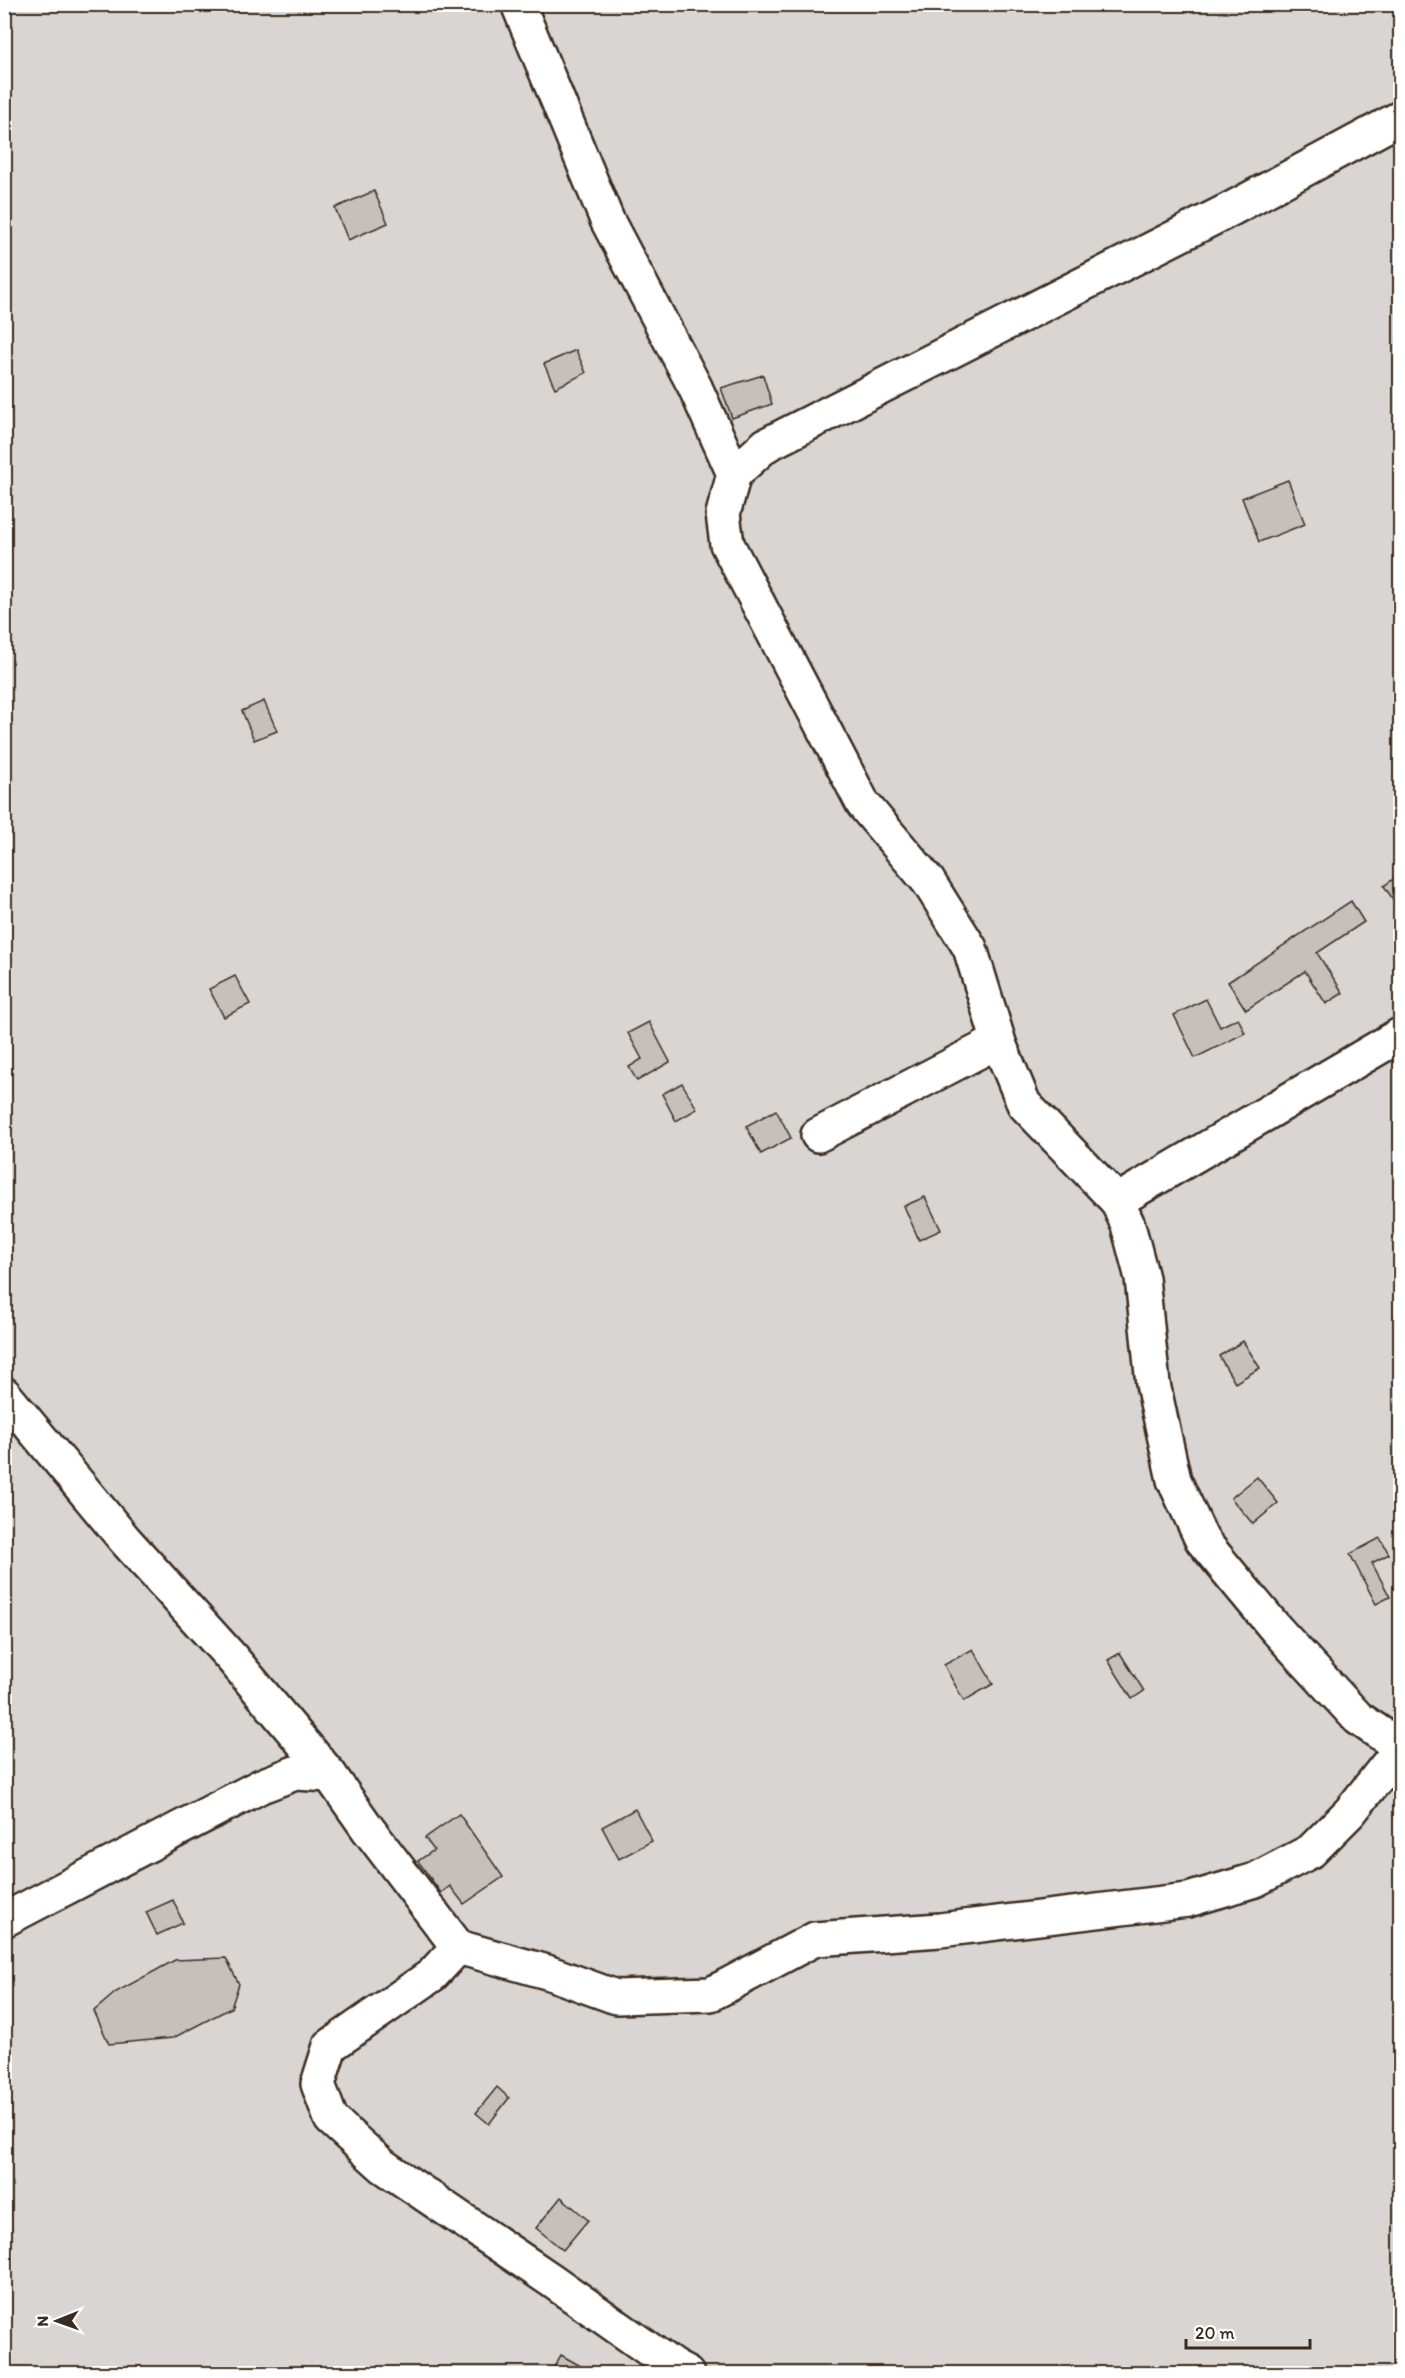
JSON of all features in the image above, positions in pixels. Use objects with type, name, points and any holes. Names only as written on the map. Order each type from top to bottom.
[{"type":"street","points":[[518,4],[607,219],[695,387],[734,474]]},
{"type":"street","points":[[4,1394],[125,1539],[231,1657],[330,1775],[458,1947],[547,1972],[616,1997],[711,1994],[815,1939],[940,1930],[1188,1900],[1255,1880],[1311,1851],[1350,1812],[1401,1748],[1358,1718],[1276,1629],[1202,1540],[1174,1480],[1153,1384],[1142,1278],[1128,1225],[1117,1201],[1024,1104],[1000,1046],[969,948],[928,881],[863,804],[727,544],[723,514],[734,474],[766,445],[1231,209],[1401,118]]},
{"type":"street","points":[[1117,1201],[1401,1035]]},
{"type":"street","points":[[818,1135],[985,1048],[1000,1046]]},
{"type":"street","points":[[4,1920],[261,1785],[295,1773],[330,1775]]},
{"type":"street","points":[[458,1947],[432,1975],[330,2046],[318,2084],[331,2118],[383,2166],[674,2367],[687,2373]]},
{"type":"shaded area","points":[[5,5],[1400,5],[1400,2373],[5,2373]]},
{"type":"building","points":[[374,191],[388,223],[348,240],[335,208]]},
{"type":"building","points":[[576,350],[586,373],[555,388],[544,364]]},
{"type":"building","points":[[763,375],[772,404],[732,418],[721,388]]},
{"type":"building","points":[[1288,480],[1305,524],[1259,542],[1242,498]]},
{"type":"building","points":[[264,701],[277,731],[254,740],[242,711]]},
{"type":"building","points":[[1400,874],[1400,910],[1384,886]]},
{"type":"building","points":[[1351,901],[1364,922],[1317,953],[1343,993],[1326,1004],[1305,971],[1246,1010],[1228,982]]},
{"type":"building","points":[[235,976],[250,1004],[224,1017],[209,989]]},
{"type":"building","points":[[1206,999],[1220,1027],[1238,1018],[1245,1033],[1195,1058],[1174,1015]]},
{"type":"building","points":[[649,1022],[670,1062],[637,1081],[629,1067],[642,1059],[628,1033]]},
{"type":"building","points":[[682,1083],[697,1109],[676,1121],[662,1094]]},
{"type":"building","points":[[776,1110],[791,1138],[761,1154],[746,1126]]},
{"type":"building","points":[[925,1197],[941,1230],[919,1240],[904,1206]]},
{"type":"building","points":[[1243,1341],[1260,1368],[1235,1383],[1219,1356]]},
{"type":"building","points":[[1257,1477],[1278,1503],[1253,1524],[1231,1498]]},
{"type":"building","points":[[1380,1538],[1389,1554],[1372,1563],[1390,1597],[1376,1604],[1350,1554]]},
{"type":"building","points":[[973,1649],[993,1684],[964,1701],[944,1665]]},
{"type":"building","points":[[1120,1653],[1144,1691],[1132,1699],[1108,1660]]},
{"type":"building","points":[[635,1809],[652,1841],[619,1859],[602,1827]]},
{"type":"building","points":[[459,1814],[503,1877],[464,1904],[450,1886],[441,1893],[418,1861],[434,1850],[425,1838]]},
{"type":"building","points":[[173,1900],[183,1923],[157,1935],[146,1912]]},
{"type":"building","points":[[226,1958],[239,1984],[231,2008],[173,2038],[109,2044],[94,2011],[116,1992],[175,1960]]},
{"type":"building","points":[[497,2087],[509,2098],[489,2124],[476,2113]]},
{"type":"building","points":[[561,2197],[588,2220],[563,2250],[536,2228]]},
{"type":"building","points":[[561,2355],[595,2374],[550,2374]]}]
